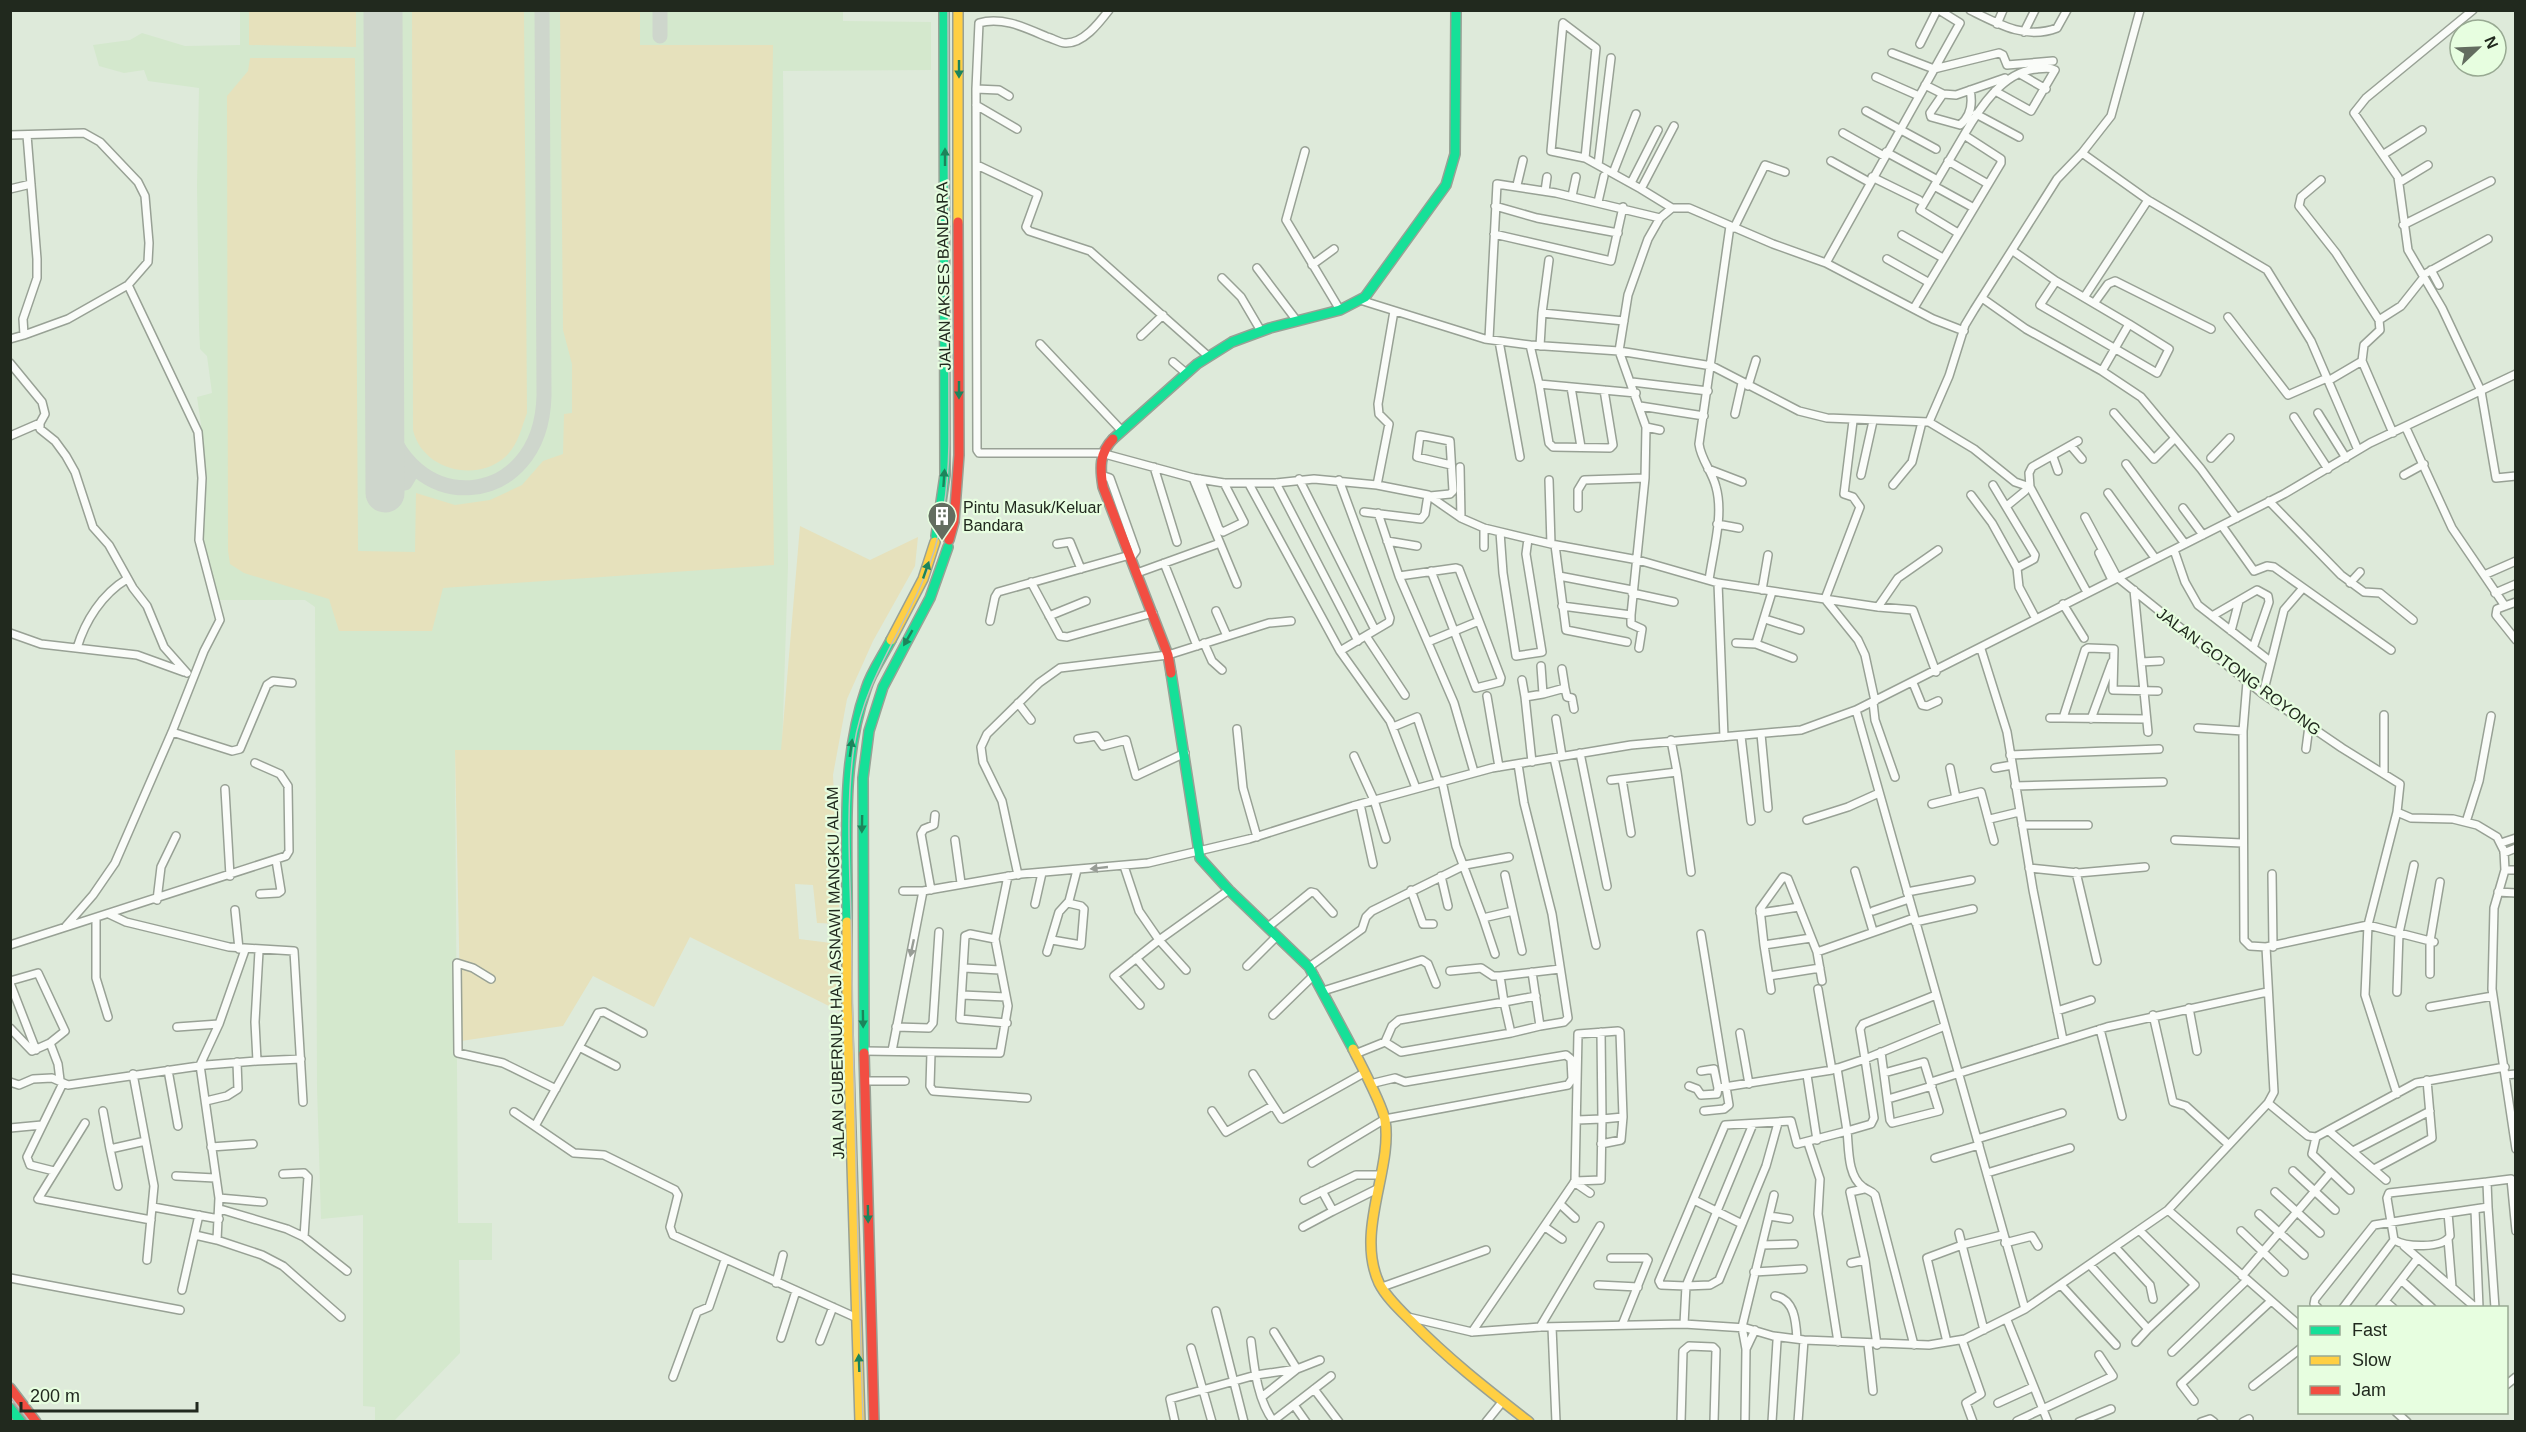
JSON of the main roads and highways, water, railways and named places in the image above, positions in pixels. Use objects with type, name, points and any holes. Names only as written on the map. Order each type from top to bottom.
[{"type":"main road","name":"JALAN AKSES BANDARA","points":[[936,539],[945,456],[944,10]]},
{"type":"main road","name":"JALAN AKSES BANDARA","points":[[949,543],[954,522],[959,455],[958,10]]},
{"type":"main road","points":[[1456,10],[1455,154],[1452,169],[1446,185],[1360,300],[1340,310],[1296,321],[1232,342],[1209,356],[1186,373],[1101,453],[1101,475],[1168,655],[1185,753],[1198,852],[1204,864],[1312,971],[1386,1119],[1371,1252],[1373,1267],[1382,1287],[1446,1358],[1503,1401],[1522,1419]]},
{"type":"main road","name":"JALAN GUBERNUR HAJI ASNAWI MANGKU ALAM","points":[[860,1422],[847,943],[848,785],[851,749],[866,688],[923,579],[936,539]]},
{"type":"main road","name":"JALAN GUBERNUR HAJI ASNAWI MANGKU ALAM","points":[[874,1422],[864,1051],[863,778],[869,731],[887,676],[926,606],[949,543]]},
{"type":"main road","points":[[847,943],[863,943]]},
{"type":"main road","points":[[10,1388],[36,1422]]},
{"type":"main road","points":[[10,1408],[20,1421]]},
{"type":"tram line","points":[[863,1422],[849,800],[858,724],[873,683],[928,568],[939,534],[945,498],[949,444],[948,10]]},
{"type":"tram line","points":[[10,1396],[30,1422]]},
{"type":"place","name":"Pintu Masuk/Keluar Bandara","points":[[942,542]]}]
